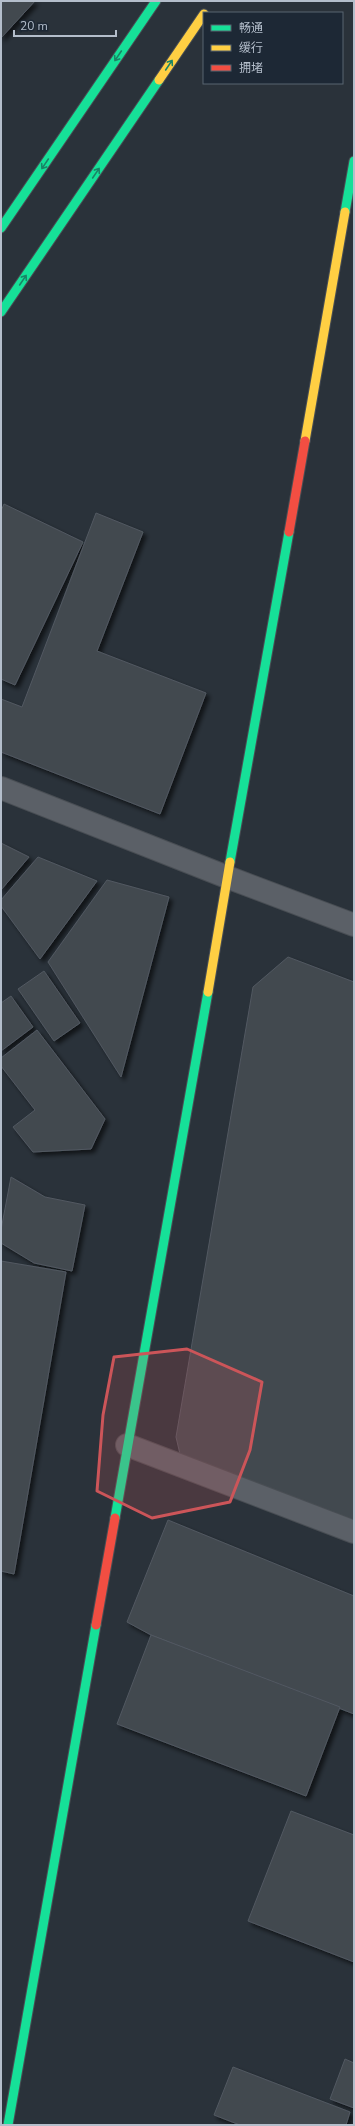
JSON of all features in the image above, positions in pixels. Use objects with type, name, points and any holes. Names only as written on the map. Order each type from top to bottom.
[{"type":"street","points":[[1,228],[156,1]]},
{"type":"street","points":[[1,312],[203,15]]},
{"type":"street","points":[[7,2124],[354,161]]},
{"type":"street","points":[[1,788],[227,877],[354,925]]},
{"type":"street","points":[[127,1445],[354,1532]]},
{"type":"highlighted area","points":[[187,1349],[262,1382],[250,1450],[230,1502],[152,1518],[97,1491],[103,1415],[114,1357]]},
{"type":"building","points":[[1,1],[35,1],[1,38]]},
{"type":"building","points":[[4,504],[83,542],[15,685],[1,679],[1,511]]},
{"type":"building","points":[[96,513],[143,532],[97,651],[206,693],[160,814],[1,752],[1,699],[22,707]]},
{"type":"building","points":[[1,843],[29,857],[1,890]]},
{"type":"building","points":[[38,857],[97,881],[40,959],[1,906],[1,900]]},
{"type":"building","points":[[107,880],[169,897],[121,1077],[48,962]]},
{"type":"building","points":[[288,957],[354,982],[354,1531],[183,1467],[176,1437],[253,987]]},
{"type":"building","points":[[44,971],[80,1023],[54,1041],[18,989]]},
{"type":"building","points":[[11,996],[33,1027],[1,1051],[1,1003]]},
{"type":"building","points":[[37,1030],[105,1119],[91,1149],[33,1152],[13,1127],[35,1110],[1,1066],[1,1058]]},
{"type":"building","points":[[11,1177],[45,1197],[85,1205],[72,1271],[34,1263],[1,1243],[1,1230]]},
{"type":"building","points":[[1,1261],[66,1272],[14,1574],[1,1571]]},
{"type":"building","points":[[168,1520],[354,1596],[354,1714],[151,1635],[127,1622]]},
{"type":"building","points":[[151,1635],[340,1707],[306,1796],[117,1724]]},
{"type":"building","points":[[291,1811],[354,1835],[354,1962],[248,1921]]},
{"type":"building","points":[[345,2059],[354,2063],[354,2108],[330,2099]]},
{"type":"building","points":[[233,2067],[350,2112],[346,2125],[240,2125],[214,2115]]},
{"type":"traffic: fast","points":[[1,228],[156,1]]},
{"type":"traffic: fast","points":[[1,312],[159,80]]},
{"type":"traffic: fast","points":[[345,212],[354,161]]},
{"type":"traffic: fast","points":[[230,862],[289,532]]},
{"type":"traffic: fast","points":[[115,1518],[208,992]]},
{"type":"traffic: fast","points":[[8,2125],[96,1625]]},
{"type":"traffic: slow","points":[[159,80],[203,15]]},
{"type":"traffic: slow","points":[[305,441],[345,212]]},
{"type":"traffic: slow","points":[[208,992],[230,862]]},
{"type":"traffic: jam","points":[[289,532],[305,441]]},
{"type":"traffic: jam","points":[[96,1625],[115,1518]]}]
